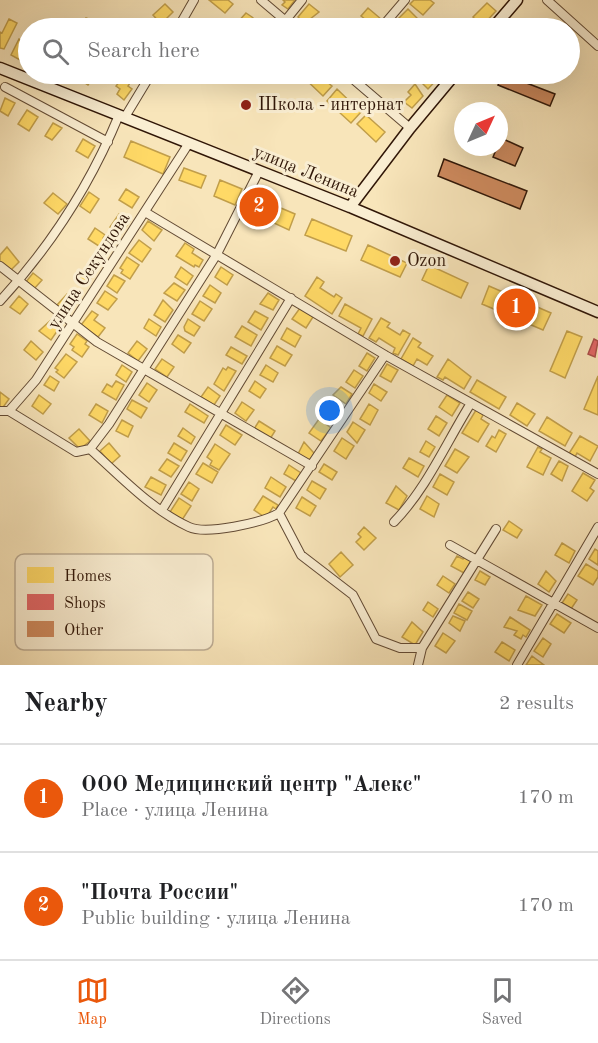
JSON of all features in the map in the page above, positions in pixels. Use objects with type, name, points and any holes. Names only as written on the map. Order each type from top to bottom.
[{"type":"main road","points":[[502,18],[517,0]]},
{"type":"main road","name":"улица Ленина","points":[[0,68],[18,75]]},
{"type":"main road","name":"улица Ленина","points":[[41,84],[350,207],[598,312]]},
{"type":"main road","points":[[350,207],[447,84]]},
{"type":"street","points":[[184,18],[194,0]]},
{"type":"street","points":[[261,0],[282,18]]},
{"type":"street","points":[[287,18],[302,0]]},
{"type":"street","points":[[390,18],[405,0]]},
{"type":"street","points":[[547,0],[567,18]]},
{"type":"street","points":[[580,30],[598,46]]},
{"type":"street","points":[[0,300],[68,214],[122,116],[144,84]]},
{"type":"street","points":[[359,84],[410,128]]},
{"type":"street","points":[[5,87],[108,142]]},
{"type":"street","name":"улица Секундова","points":[[4,411],[36,380],[189,143]]},
{"type":"street","points":[[4,411],[76,452],[90,449],[217,254],[259,171]]},
{"type":"street","points":[[145,212],[385,355],[598,474]]},
{"type":"street","points":[[0,266],[97,342],[312,466]]},
{"type":"street","points":[[162,510],[291,298]]},
{"type":"street","points":[[90,449],[162,510],[191,528],[242,526],[265,521],[279,513],[385,355]]},
{"type":"street","points":[[394,522],[408,508],[429,477],[471,403]]},
{"type":"street","points":[[279,513],[301,555],[353,595],[376,639],[400,648],[422,648]]},
{"type":"street","points":[[517,665],[598,527]]},
{"type":"street","points":[[418,665],[422,648],[496,529]]},
{"type":"street","points":[[450,544],[598,628]]},
{"type":"building: Homes","points":[[209,0],[228,0],[233,4],[225,13]]},
{"type":"building: Homes","points":[[283,0],[295,0],[288,9],[282,5],[285,2]]},
{"type":"building: Homes","points":[[414,0],[430,0],[434,3],[423,15],[410,4]]},
{"type":"building: Homes","points":[[487,3],[496,11],[489,18],[473,17]]},
{"type":"building: Homes","points":[[165,4],[173,12],[167,18],[156,18],[153,15]]},
{"type":"building: Homes","points":[[309,4],[319,12],[311,18],[298,17]]},
{"type":"building: Homes","points":[[368,8],[380,18],[364,18],[361,16]]},
{"type":"building: Homes","points":[[408,9],[417,18],[399,18]]},
{"type":"building: Homes","points":[[246,13],[253,18],[242,18]]},
{"type":"building: Homes","points":[[9,19],[17,23],[4,49],[0,48],[0,32],[2,33]]},
{"type":"building: Homes","points":[[18,41],[18,59],[11,55]]},
{"type":"building: Homes","points":[[129,84],[128,86],[132,89],[124,100],[117,94],[120,89],[116,86]]},
{"type":"building: Homes","points":[[310,84],[332,86],[323,96]]},
{"type":"building: Homes","points":[[415,84],[423,96],[412,108],[404,102],[411,95],[408,92]]},
{"type":"building: Homes","points":[[423,84],[433,84],[428,89]]},
{"type":"building: Homes","points":[[337,89],[361,112],[351,123],[327,101]]},
{"type":"building: Homes","points":[[5,98],[15,103],[8,116],[0,111]]},
{"type":"building: Homes","points":[[27,110],[38,117],[29,131],[18,124]]},
{"type":"building: Homes","points":[[366,115],[385,132],[376,142],[357,124]]},
{"type":"building: Homes","points":[[53,123],[62,128],[52,140],[45,136]]},
{"type":"building: Homes","points":[[83,139],[95,146],[88,158],[76,151]]},
{"type":"building: Homes","points":[[131,141],[170,157],[163,174],[124,157]]},
{"type":"building: Homes","points":[[184,168],[206,176],[201,188],[179,180]]},
{"type":"building: Homes","points":[[220,180],[242,189],[235,205],[214,196]]},
{"type":"building: Homes","points":[[126,189],[139,197],[132,208],[119,200]]},
{"type":"building: Homes","points":[[89,192],[99,199],[90,213],[80,206]]},
{"type":"building: Homes","points":[[53,193],[67,204],[58,214],[44,203]]},
{"type":"building: Homes","points":[[255,197],[295,214],[289,230],[248,211]]},
{"type":"building: Homes","points":[[119,214],[130,221],[120,235],[110,227]]},
{"type":"building: Homes","points":[[312,219],[352,236],[346,251],[305,235]]},
{"type":"building: Homes","points":[[148,221],[162,230],[154,241],[142,230]]},
{"type":"building: Homes","points":[[95,228],[105,235],[103,238],[112,245],[108,252],[88,239]]},
{"type":"building: Homes","points":[[139,240],[151,249],[142,262],[129,253]]},
{"type":"building: Homes","points":[[185,243],[194,249],[192,253],[203,260],[199,267],[195,265],[194,267],[176,256]]},
{"type":"building: Homes","points":[[368,245],[407,263],[400,277],[361,260]]},
{"type":"building: Homes","points":[[7,247],[19,262],[10,271],[0,261],[0,255]]},
{"type":"building: Homes","points":[[127,257],[139,265],[130,279],[121,273],[123,270],[120,268]]},
{"type":"building: Homes","points":[[429,265],[468,283],[461,298],[422,280]]},
{"type":"building: Homes","points":[[181,267],[193,276],[187,285],[175,277]]},
{"type":"building: Homes","points":[[221,267],[233,275],[227,285],[215,277]]},
{"type":"building: Homes","points":[[85,270],[93,276],[86,285],[78,279]]},
{"type":"building: Homes","points":[[33,273],[42,280],[34,289],[26,282]]},
{"type":"building: Homes","points":[[114,275],[125,281],[117,293],[107,286]]},
{"type":"building: Homes","points":[[317,277],[324,282],[320,288],[334,297],[336,294],[342,298],[332,314],[305,296]]},
{"type":"building: Homes","points":[[174,283],[185,290],[177,301],[164,293]]},
{"type":"building: Homes","points":[[210,285],[221,293],[215,303],[203,296]]},
{"type":"building: Homes","points":[[489,286],[551,313],[543,330],[482,304]]},
{"type":"building: Homes","points":[[105,291],[117,299],[108,310],[97,303]]},
{"type":"building: Homes","points":[[268,293],[279,300],[273,310],[260,304]]},
{"type":"building: Homes","points":[[67,294],[77,303],[67,314],[57,305]]},
{"type":"building: Homes","points":[[19,296],[28,304],[20,314],[10,307]]},
{"type":"building: Homes","points":[[163,300],[173,310],[165,322],[154,315]]},
{"type":"building: Homes","points":[[200,301],[212,309],[204,321],[192,314]]},
{"type":"building: Homes","points":[[345,304],[372,319],[363,336],[358,334],[361,328],[339,316]]},
{"type":"building: Homes","points":[[300,308],[313,317],[306,328],[292,319]]},
{"type":"building: Homes","points":[[92,311],[98,315],[94,320],[105,328],[98,337],[81,325]]},
{"type":"building: Homes","points":[[255,311],[268,318],[261,330],[248,322]]},
{"type":"building: Homes","points":[[381,318],[390,323],[387,327],[400,335],[403,330],[410,334],[398,355],[393,353],[395,348],[379,338],[376,342],[369,338]]},
{"type":"building: Homes","points":[[149,319],[161,327],[156,336],[144,328]]},
{"type":"building: Homes","points":[[188,319],[200,327],[194,336],[185,331],[184,327]]},
{"type":"building: Homes","points":[[51,320],[60,327],[51,340],[39,331]]},
{"type":"building: Homes","points":[[242,326],[257,335],[251,346],[235,337]]},
{"type":"building: Homes","points":[[287,328],[301,336],[295,347],[281,339]]},
{"type":"building: Homes","points":[[567,331],[582,337],[565,378],[550,371]]},
{"type":"building: Homes","points":[[77,334],[87,341],[85,344],[89,347],[82,357],[72,350],[74,347],[70,344]]},
{"type":"building: Homes","points":[[178,335],[191,343],[184,353],[172,344]]},
{"type":"building: Homes","points":[[413,338],[421,343],[418,347],[433,356],[427,365],[417,359],[413,366],[401,359]]},
{"type":"building: Homes","points":[[31,341],[43,352],[36,360],[24,350]]},
{"type":"building: Homes","points":[[137,341],[147,349],[138,361],[128,353]]},
{"type":"building: Homes","points":[[277,346],[292,355],[285,366],[270,358]]},
{"type":"building: Homes","points":[[231,347],[247,356],[242,364],[226,355]]},
{"type":"building: Homes","points":[[367,353],[375,358],[367,371],[359,366]]},
{"type":"building: Homes","points":[[66,354],[77,362],[64,378],[56,372],[58,370],[55,368]]},
{"type":"building: Homes","points":[[162,359],[174,367],[167,377],[155,369]]},
{"type":"building: Homes","points":[[448,359],[471,377],[464,389],[445,377],[443,380],[437,377]]},
{"type":"building: Homes","points":[[387,364],[398,370],[391,382],[380,376]]},
{"type":"building: Homes","points":[[122,365],[132,372],[126,382],[116,375]]},
{"type":"building: Homes","points":[[266,365],[278,373],[273,382],[260,375]]},
{"type":"building: Homes","points":[[228,367],[236,371],[224,391],[214,384],[223,368],[226,370]]},
{"type":"building: Homes","points":[[354,370],[363,376],[355,388],[346,382]]},
{"type":"building: Homes","points":[[50,376],[59,382],[54,391],[44,385]]},
{"type":"building: Homes","points":[[598,376],[598,415],[584,409]]},
{"type":"building: Homes","points":[[477,380],[506,397],[499,409],[470,392]]},
{"type":"building: Homes","points":[[116,381],[124,385],[116,400],[102,392],[107,384],[112,387]]},
{"type":"building: Homes","points":[[255,381],[266,389],[260,398],[249,391]]},
{"type":"building: Homes","points":[[147,383],[157,390],[149,402],[139,395]]},
{"type":"building: Homes","points":[[374,384],[387,392],[381,401],[369,393]]},
{"type":"building: Homes","points":[[208,387],[220,396],[214,405],[201,397]]},
{"type":"building: Homes","points":[[341,387],[352,394],[346,404],[333,395]]},
{"type":"building: Homes","points":[[0,392],[9,399],[1,410],[0,409]]},
{"type":"building: Homes","points":[[39,395],[51,404],[43,414],[32,406]]},
{"type":"building: Homes","points":[[447,395],[460,403],[452,416],[439,407]]},
{"type":"building: Homes","points":[[132,400],[147,408],[141,418],[127,409]]},
{"type":"building: Homes","points":[[242,402],[254,410],[246,421],[235,413]]},
{"type":"building: Homes","points":[[517,403],[535,414],[527,426],[510,415]]},
{"type":"building: Homes","points":[[96,404],[108,411],[102,423],[89,415]]},
{"type":"building: Homes","points":[[190,404],[208,416],[204,423],[185,412]]},
{"type":"building: Homes","points":[[330,404],[341,411],[333,423],[321,414]]},
{"type":"building: Homes","points":[[369,404],[378,410],[370,425],[360,419]]},
{"type":"building: Homes","points":[[476,410],[483,415],[481,419],[489,424],[478,442],[462,433]]},
{"type":"building: Homes","points":[[436,416],[447,423],[439,436],[428,429]]},
{"type":"building: Homes","points":[[547,417],[572,433],[565,446],[539,431]]},
{"type":"building: Homes","points":[[319,419],[331,428],[321,441],[309,433]]},
{"type":"building: Homes","points":[[122,420],[133,426],[128,437],[116,431]]},
{"type":"building: Homes","points":[[259,421],[275,431],[270,439],[254,429]]},
{"type":"building: Homes","points":[[353,422],[365,430],[357,443],[347,432]]},
{"type":"building: Homes","points":[[226,425],[242,435],[235,445],[220,435]]},
{"type":"building: Homes","points":[[183,428],[195,437],[191,444],[178,436]]},
{"type":"building: Homes","points":[[79,429],[90,441],[80,449],[69,438]]},
{"type":"building: Homes","points":[[499,430],[506,434],[496,452],[486,446],[492,436],[495,438]]},
{"type":"building: Homes","points":[[580,436],[598,446],[590,461],[577,453],[574,459],[568,455]]},
{"type":"building: Homes","points":[[342,438],[354,446],[346,459],[334,451]]},
{"type":"building: Homes","points":[[426,441],[435,447],[429,457],[420,452]]},
{"type":"building: Homes","points":[[304,442],[314,453],[310,461],[298,454]]},
{"type":"building: Homes","points":[[109,443],[120,456],[111,464],[100,451]]},
{"type":"building: Homes","points":[[174,443],[187,451],[181,461],[168,453]]},
{"type":"building: Homes","points":[[215,444],[230,454],[219,470],[210,465],[212,461],[207,457]]},
{"type":"building: Homes","points":[[538,447],[542,449],[540,452],[551,458],[543,475],[527,467]]},
{"type":"building: Homes","points":[[455,449],[469,457],[457,473],[445,466]]},
{"type":"building: Homes","points":[[409,458],[424,466],[418,477],[403,468]]},
{"type":"building: Homes","points":[[167,459],[179,466],[171,477],[159,470]]},
{"type":"building: Homes","points":[[559,461],[568,466],[562,481],[551,474]]},
{"type":"building: Homes","points":[[203,463],[218,472],[212,483],[196,474]]},
{"type":"building: Homes","points":[[324,464],[337,472],[332,480],[319,472]]},
{"type":"building: Homes","points":[[289,465],[301,473],[296,481],[284,474]]},
{"type":"building: Homes","points":[[583,473],[595,480],[590,488],[594,491],[587,501],[572,491]]},
{"type":"building: Homes","points":[[440,474],[454,482],[447,495],[433,487]]},
{"type":"building: Homes","points":[[151,477],[166,485],[161,495],[145,487]]},
{"type":"building: Homes","points":[[271,477],[286,487],[280,497],[265,488]]},
{"type":"building: Homes","points":[[312,481],[326,489],[320,499],[307,490]]},
{"type":"building: Homes","points":[[189,482],[199,489],[192,501],[181,494]]},
{"type":"building: Homes","points":[[396,486],[407,496],[399,510],[386,503]]},
{"type":"building: Homes","points":[[263,496],[278,505],[276,509],[273,507],[266,518],[254,510]]},
{"type":"building: Homes","points":[[427,496],[439,504],[434,517],[420,509]]},
{"type":"building: Homes","points":[[302,497],[316,506],[310,516],[296,508]]},
{"type":"building: Homes","points":[[179,498],[191,506],[182,520],[170,512]]},
{"type":"building: Homes","points":[[509,521],[522,530],[517,538],[503,530]]},
{"type":"building: Homes","points":[[364,527],[376,538],[364,550],[356,542],[361,537],[358,534]]},
{"type":"building: Homes","points":[[562,543],[575,551],[569,563],[555,555]]},
{"type":"building: Homes","points":[[595,549],[598,551],[598,565],[589,559]]},
{"type":"building: Homes","points":[[341,552],[353,565],[340,577],[329,564]]},
{"type":"building: Homes","points":[[465,555],[472,559],[464,573],[451,566],[457,556],[463,559]]},
{"type":"building: Homes","points":[[586,564],[598,571],[598,577],[593,585],[578,576]]},
{"type":"building: Homes","points":[[480,571],[490,577],[485,585],[475,580]]},
{"type":"building: Homes","points":[[546,571],[556,581],[549,592],[538,584]]},
{"type":"building: Homes","points":[[443,576],[455,584],[449,593],[437,585]]},
{"type":"building: Homes","points":[[468,592],[479,599],[473,608],[462,601]]},
{"type":"building: Homes","points":[[568,594],[577,600],[571,609],[562,603]]},
{"type":"building: Homes","points":[[526,596],[542,605],[535,616],[518,610]]},
{"type":"building: Homes","points":[[428,602],[438,609],[433,617],[423,610]]},
{"type":"building: Homes","points":[[459,604],[472,611],[467,620],[454,613]]},
{"type":"building: Homes","points":[[557,614],[571,623],[564,633],[550,624]]},
{"type":"building: Homes","points":[[453,616],[465,621],[460,631],[449,623]]},
{"type":"building: Homes","points":[[510,617],[530,630],[526,637],[523,635],[521,639],[514,635],[517,631],[504,627]]},
{"type":"building: Homes","points":[[412,622],[423,632],[415,645],[402,637]]},
{"type":"building: Homes","points":[[443,633],[455,641],[446,653],[435,646]]},
{"type":"building: Homes","points":[[543,638],[551,644],[543,657],[534,651]]},
{"type":"building: Homes","points":[[502,642],[515,650],[509,661],[495,652]]},
{"type":"building: Homes","points":[[532,656],[544,665],[526,665]]},
{"type":"building: Shops","points":[[594,339],[598,341],[595,357],[588,354]]},
{"type":"building: Other","points":[[529,84],[555,94],[550,106],[498,85]]},
{"type":"building: Other","points":[[508,141],[523,148],[515,166],[493,157],[508,156]]},
{"type":"building: Other","points":[[444,159],[527,191],[520,209],[438,176]]},
{"type":"place","name":"Школа - интернат","points":[[246,105]]},
{"type":"place","name":"\"Почта России\"","points":[[259,207]]},
{"type":"place","name":"Ozon","points":[[395,261]]},
{"type":"place","name":"ООО Медицинский центр \"Алекс\"","points":[[516,308]]}]
